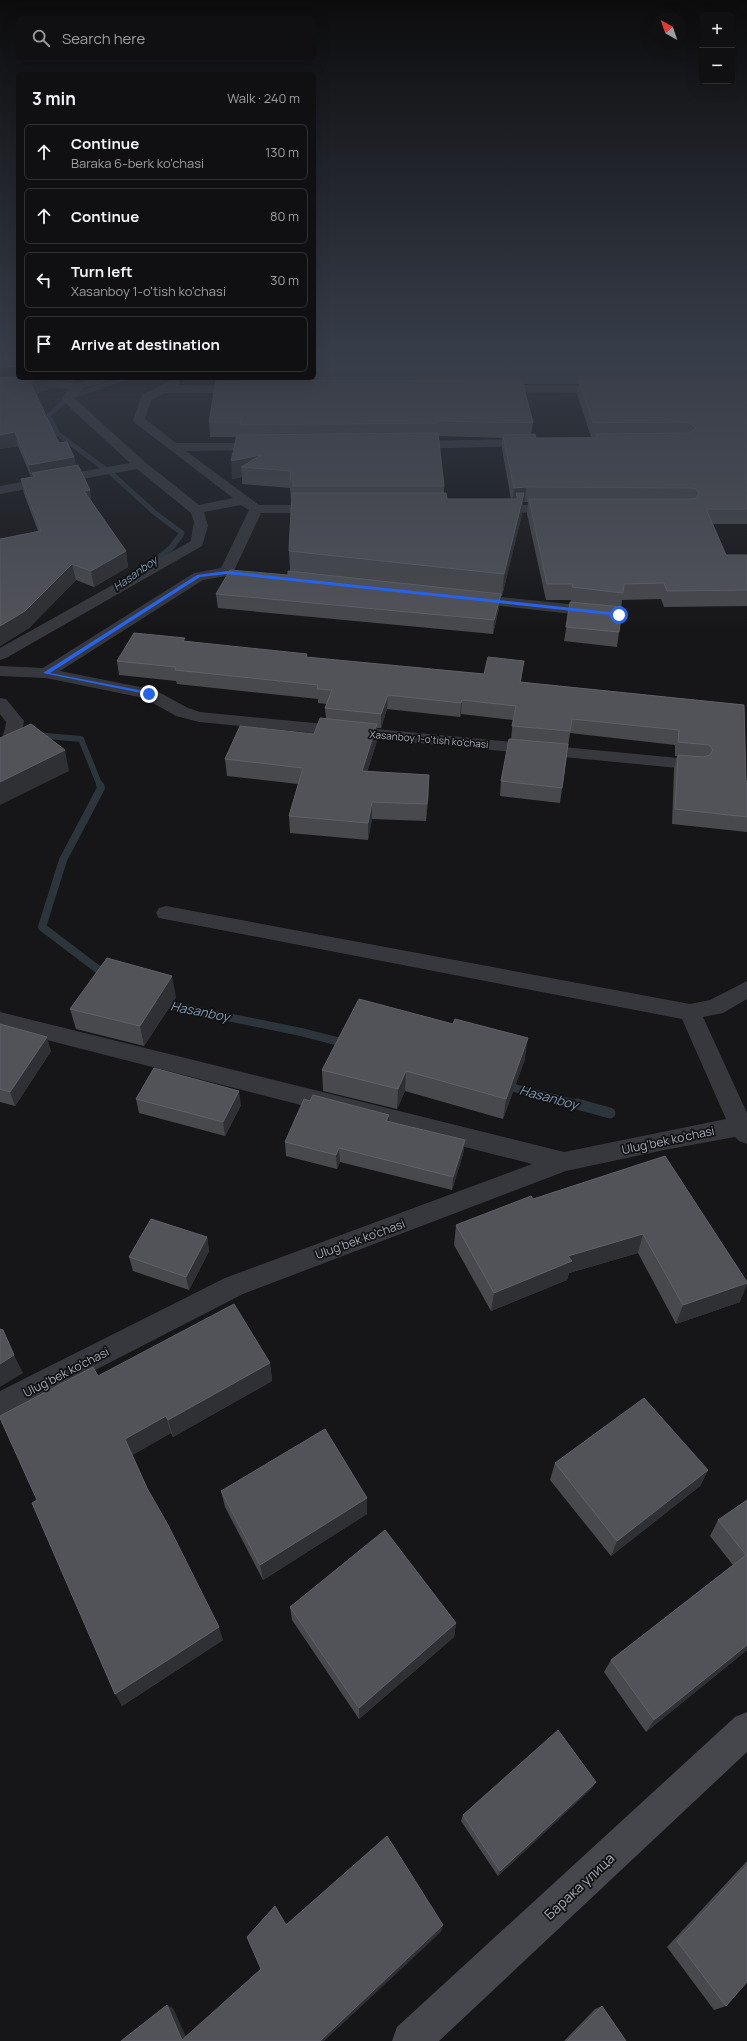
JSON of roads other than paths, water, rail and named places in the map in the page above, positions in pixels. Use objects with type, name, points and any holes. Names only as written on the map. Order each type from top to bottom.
[{"type":"main road","name":"Барака улица","points":[[410,2041],[747,1730]]},
{"type":"street","points":[[0,655],[197,543],[202,528],[199,514],[196,510],[140,465],[111,438]]},
{"type":"street","points":[[162,438],[256,509],[336,509]]},
{"type":"street","points":[[394,445],[544,443]]},
{"type":"street","points":[[173,447],[276,446]]},
{"type":"street","points":[[0,490],[140,465]]},
{"type":"street","points":[[196,510],[244,500]]},
{"type":"street","points":[[227,572],[256,509]]},
{"type":"street","points":[[480,509],[568,509]]},
{"type":"street","points":[[46,673],[199,576],[227,572],[243,574]]},
{"type":"street","points":[[455,597],[611,614]]},
{"type":"street","name":"Xasanboy 1-o'tish ko'chasi","points":[[0,671],[46,673],[149,694],[182,712],[199,717],[699,765]]},
{"type":"street","points":[[0,703],[15,721],[14,731],[7,743],[0,746]]},
{"type":"street","points":[[166,913],[690,1012],[714,1007],[747,989]]},
{"type":"street","points":[[690,1012],[745,1127]]},
{"type":"street","points":[[0,1020],[564,1162]]},
{"type":"street","name":"Ulug'bek ko'chasi","points":[[0,1406],[234,1286],[564,1162],[664,1140],[745,1127]]},
{"type":"waterway","name":"Hasanboy","points":[[64,438],[105,469]]},
{"type":"waterway","name":"Hasanboy","points":[[111,473],[155,513],[182,533],[180,537]]},
{"type":"waterway","name":"Hasanboy","points":[[147,567],[171,548],[180,536]]},
{"type":"waterway","name":"Hasanboy","points":[[35,735],[81,739],[100,786]]},
{"type":"waterway","name":"Hasanboy","points":[[100,785],[101,788],[63,860],[42,927],[108,977]]},
{"type":"waterway","name":"Hasanboy","points":[[159,1003],[301,1032],[348,1044]]},
{"type":"waterway","name":"Hasanboy","points":[[503,1085],[581,1105]]},
{"type":"waterway","name":"Hasanboy","points":[[577,1104],[610,1113]]}]
